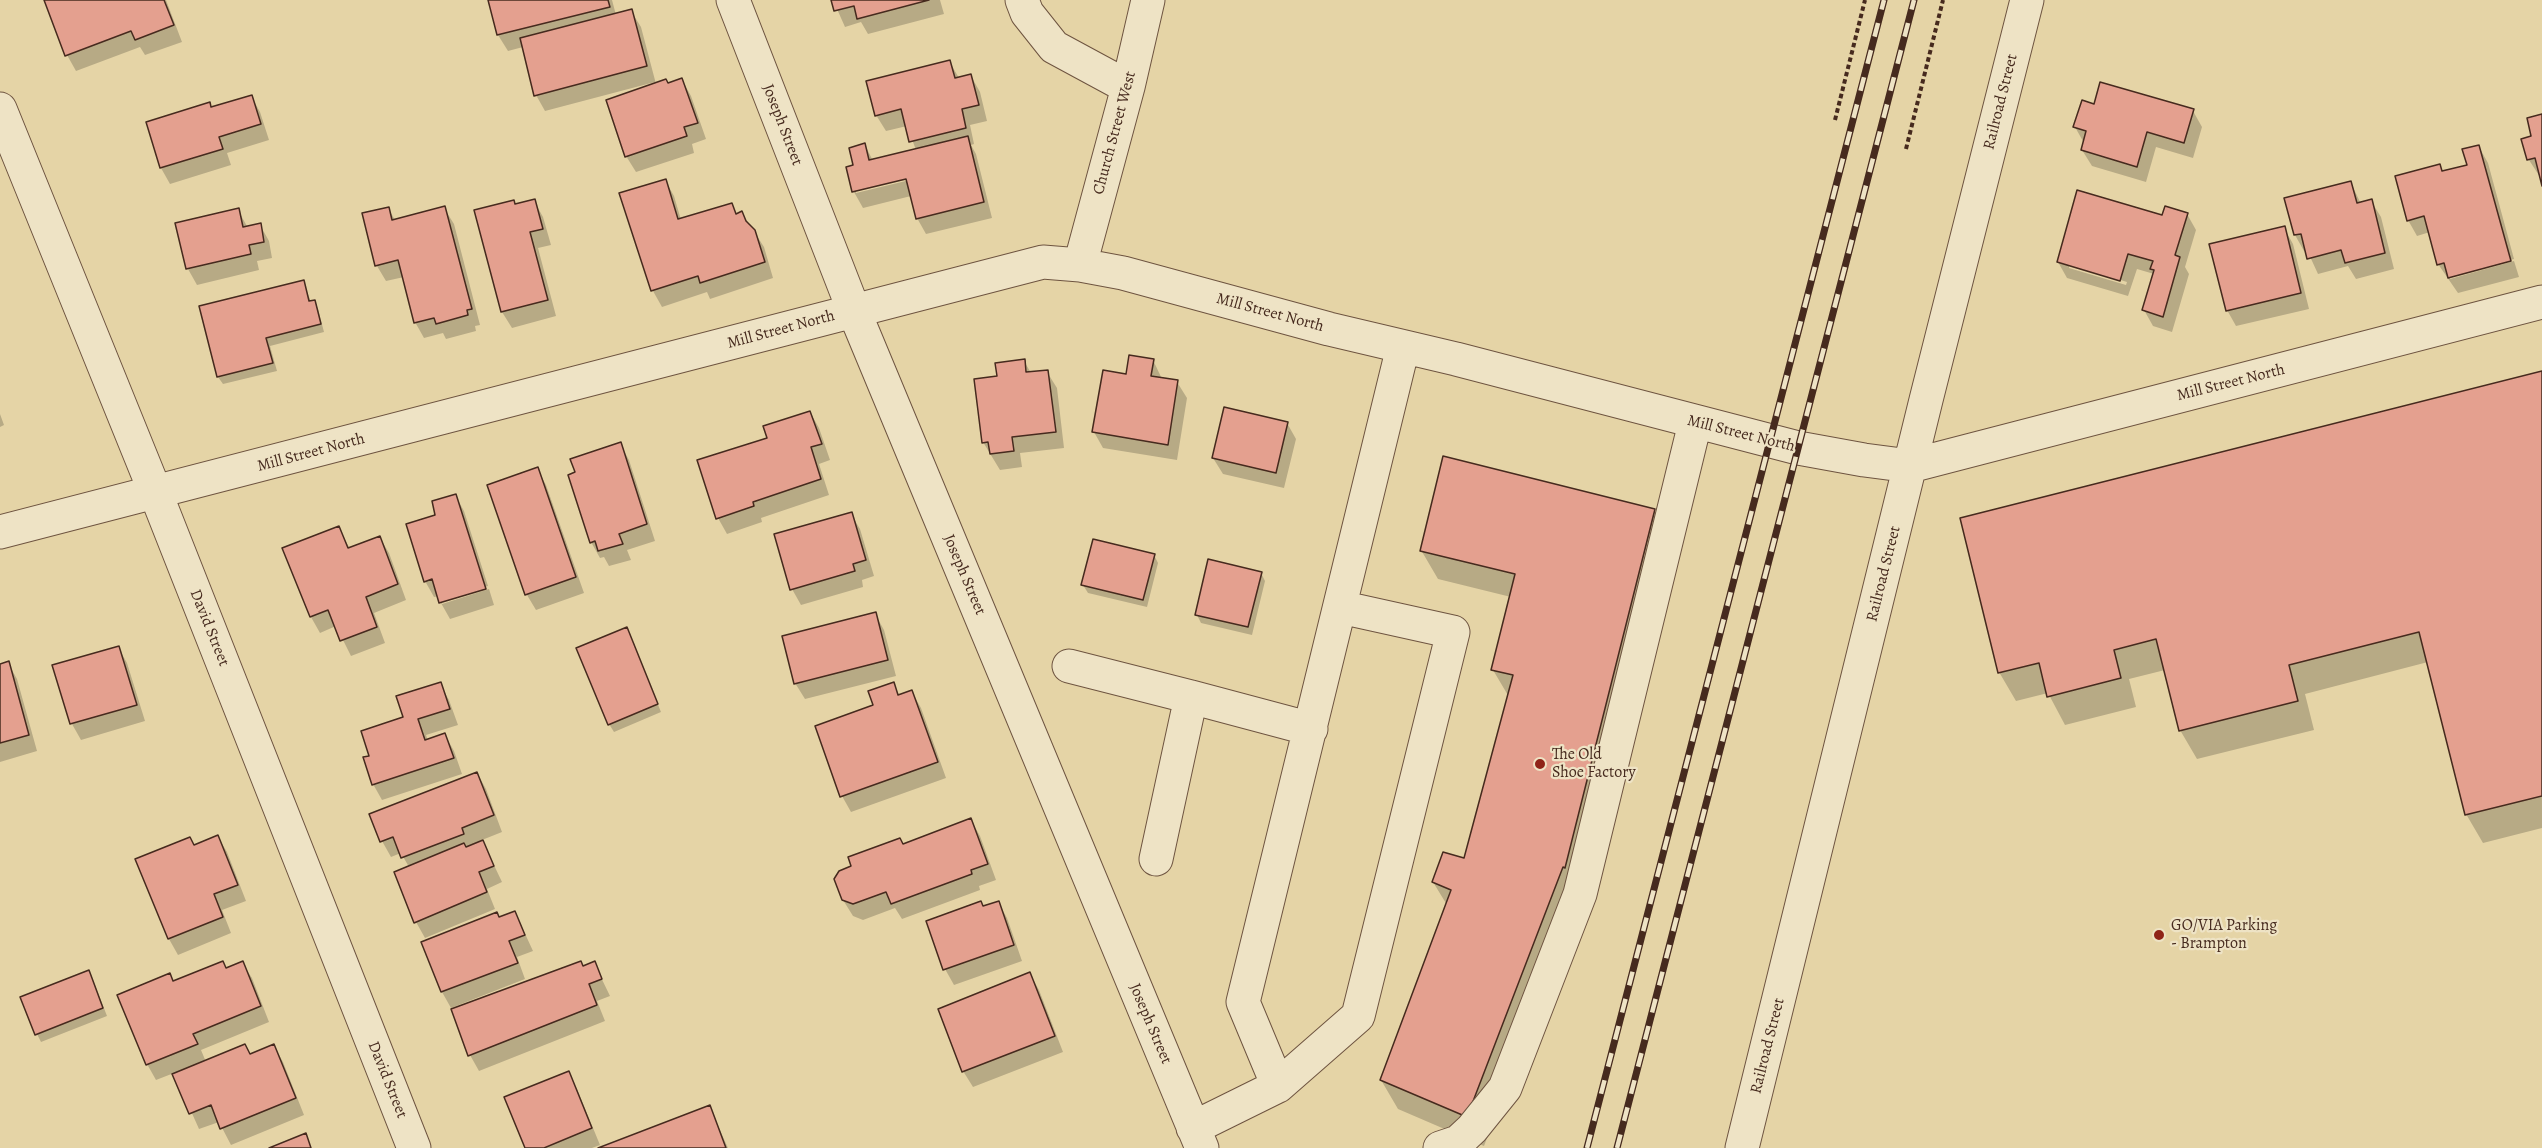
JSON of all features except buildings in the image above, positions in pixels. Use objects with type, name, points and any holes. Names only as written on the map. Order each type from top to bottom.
[{"type":"street","name":"Joseph Street","points":[[733,0],[854,311],[1198,1138]]},
{"type":"street","points":[[1022,0],[1027,13],[1054,47],[1128,87]]},
{"type":"street","name":"Church Street West","points":[[1080,265],[1128,87],[1148,0]]},
{"type":"street","name":"Railroad Street","points":[[1742,1148],[2027,0]]},
{"type":"street","name":"David Street","points":[[0,110],[156,494],[414,1148]]},
{"type":"street","name":"Mill Street North","points":[[0,532],[156,494],[1043,262],[1080,265],[1123,273],[1329,329],[1798,448],[1910,466],[2542,302]]},
{"type":"street","points":[[1278,1086],[1243,1002],[1403,347]]},
{"type":"street","points":[[1440,1148],[1458,1142],[1472,1129],[1505,1088],[1580,894],[1695,423]]},
{"type":"street","points":[[1198,1138],[1278,1086],[1358,1016],[1453,632],[1340,607]]},
{"type":"street","points":[[1068,666],[1311,729]]},
{"type":"street","points":[[1156,859],[1191,697]]},
{"type":"path","points":[[1835,120],[1865,0]]},
{"type":"path","points":[[1906,149],[1943,0]]},
{"type":"railway","points":[[1587,1148],[1884,0]]},
{"type":"railway","points":[[1617,1148],[1914,0]]},
{"type":"place","name":"The Old Shoe Factory","points":[[1540,764]]},
{"type":"place","name":"GO/VIA Parking - Brampton","points":[[2159,935]]}]
